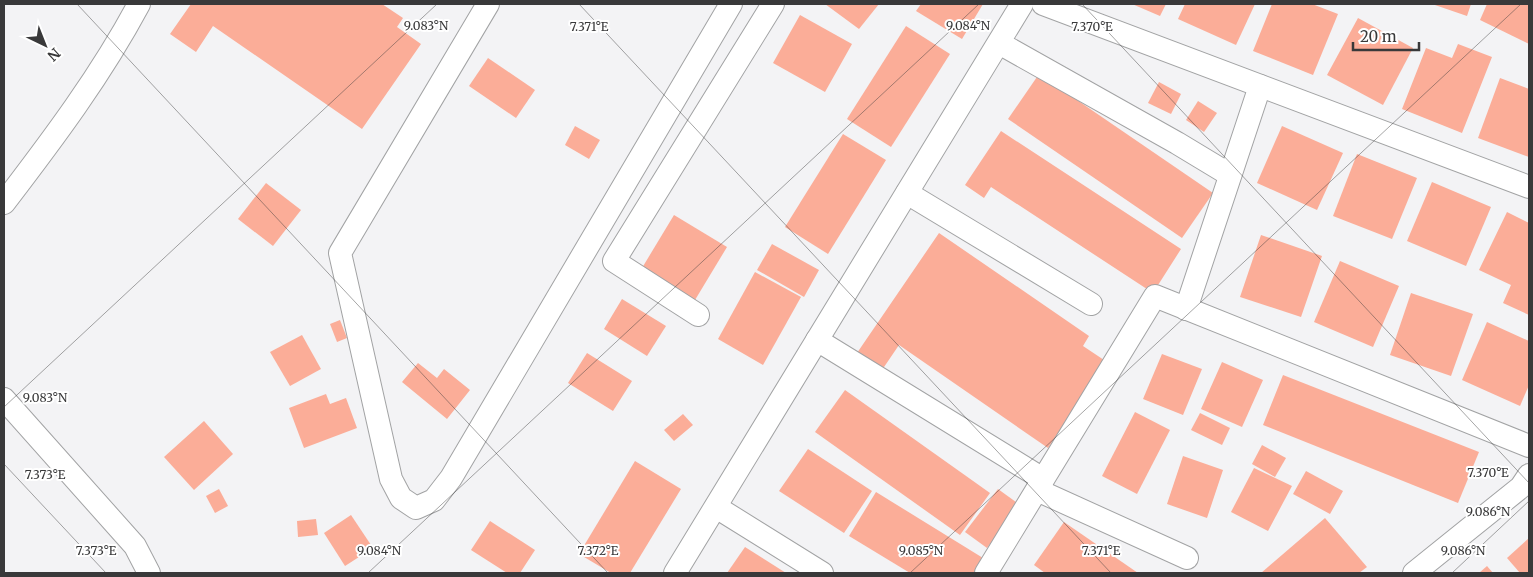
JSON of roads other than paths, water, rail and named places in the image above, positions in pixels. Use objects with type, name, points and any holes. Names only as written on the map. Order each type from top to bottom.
[{"type":"street","points":[[4,203],[67,120],[118,43],[139,4]]},
{"type":"street","points":[[488,4],[340,253],[391,479],[401,498],[416,508],[434,500],[451,478],[731,4]]},
{"type":"street","points":[[698,315],[614,261],[773,4]]},
{"type":"street","points":[[675,573],[1022,4]]},
{"type":"street","points":[[1043,4],[1529,188]]},
{"type":"street","points":[[999,43],[1230,175]]},
{"type":"street","points":[[1186,309],[1260,86]]},
{"type":"street","points":[[907,193],[1091,304]]},
{"type":"street","points":[[986,573],[1155,296],[1529,446]]},
{"type":"street","points":[[817,340],[1040,485],[1187,558]]},
{"type":"street","points":[[4,399],[135,546],[149,573]]},
{"type":"street","points":[[1414,573],[1521,488],[1529,475]]},
{"type":"street","points":[[716,507],[822,573]]}]
